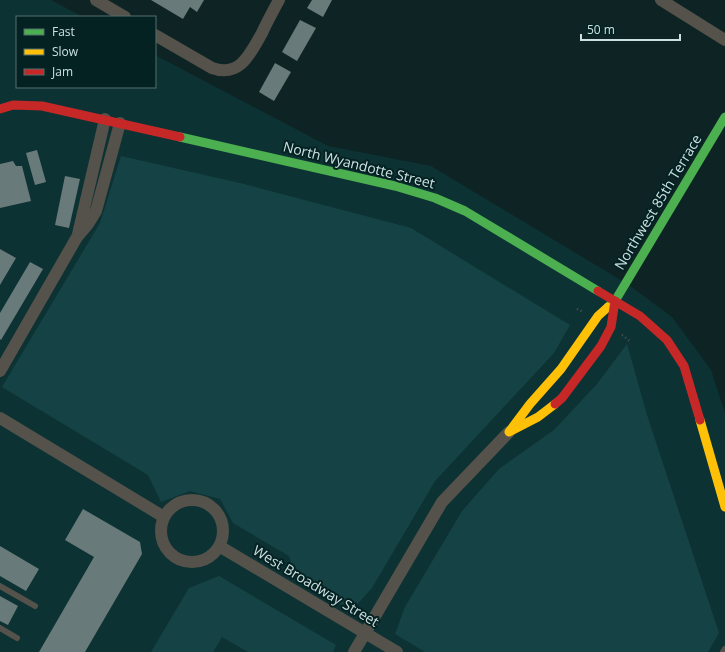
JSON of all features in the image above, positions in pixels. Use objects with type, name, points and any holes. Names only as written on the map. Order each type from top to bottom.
[{"type":"street","points":[[96,0],[123,16]]},
{"type":"street","points":[[156,36],[212,68],[221,71],[232,69],[243,63],[250,55],[279,0]]},
{"type":"street","points":[[661,0],[725,40]]},
{"type":"street","name":"North Wyandotte Street","points":[[0,109],[14,105],[42,106],[120,123],[395,186],[435,198],[465,211],[640,316],[667,340],[684,366],[725,507]]},
{"type":"street","name":"Northwest 85th Terrace","points":[[615,301],[725,117]]},
{"type":"street","points":[[77,238],[105,120]]},
{"type":"street","points":[[0,371],[77,238],[96,211],[120,123]]},
{"type":"street","points":[[354,652],[442,502],[509,432],[530,404],[561,369],[598,316],[615,301]]},
{"type":"street","points":[[509,432],[538,417],[562,398],[601,346],[611,327],[615,301]]},
{"type":"street","points":[[0,418],[164,517]]},
{"type":"street","points":[[183,501],[199,501],[207,504],[214,508],[222,522],[222,539],[219,546],[209,557],[196,562],[176,558],[163,543],[161,530],[164,517],[175,505],[183,501]]},
{"type":"street","name":"West Broadway Street","points":[[219,546],[397,652]]},
{"type":"lane","points":[[0,586],[35,606]]},
{"type":"lane","points":[[0,628],[17,638]]},
{"type":"shaded area","points":[[0,0],[51,0],[81,16],[16,16],[16,88],[156,88],[156,56],[328,146],[431,166],[629,285],[672,317],[711,370],[725,413],[725,652],[0,652]]},
{"type":"shaded area","points":[[121,156],[244,184],[411,228],[570,325],[554,353],[435,481],[372,588],[351,611],[296,579],[289,556],[233,523],[220,499],[190,491],[161,502],[148,475],[2,387],[100,223]]},
{"type":"shaded area","points":[[627,344],[647,415],[719,633],[708,652],[425,652],[395,634],[405,607],[462,511],[499,469],[554,430],[597,384]]},
{"type":"shaded area","points":[[219,576],[336,645],[333,652],[248,652],[222,637],[213,652],[151,652],[189,588]]},
{"type":"building","points":[[151,0],[204,0],[197,12],[190,7],[183,19]]},
{"type":"building","points":[[312,0],[332,0],[323,17],[307,8]]},
{"type":"building","points":[[300,20],[316,28],[297,61],[282,52]]},
{"type":"building","points":[[275,63],[291,72],[274,101],[259,92]]},
{"type":"building","points":[[37,150],[46,182],[35,185],[26,153]]},
{"type":"building","points":[[13,161],[16,166],[22,166],[31,201],[0,208],[0,164]]},
{"type":"building","points":[[65,176],[80,179],[69,228],[55,225]]},
{"type":"building","points":[[0,249],[16,258],[0,285]]},
{"type":"building","points":[[30,262],[43,269],[1,340],[0,313]]},
{"type":"building","points":[[83,509],[140,542],[142,554],[85,652],[39,652],[94,557],[65,540]]},
{"type":"building","points":[[0,546],[39,569],[26,591],[0,576]]},
{"type":"building","points":[[0,596],[18,606],[8,625],[0,621]]},
{"type":"traffic: fast","points":[[608,307],[615,301],[725,117]]},
{"type":"traffic: fast","points":[[180,137],[395,186],[435,198],[465,211],[598,291]]},
{"type":"traffic: slow","points":[[555,404],[538,417],[509,432],[530,404],[561,369],[598,316],[608,307]]},
{"type":"traffic: slow","points":[[700,420],[725,507]]},
{"type":"traffic: jam","points":[[0,109],[13,105],[42,106],[180,137]]},
{"type":"traffic: jam","points":[[598,291],[640,316],[667,340],[684,366],[700,420]]},
{"type":"traffic: jam","points":[[555,404],[562,398],[601,346],[611,327],[615,301]]}]
